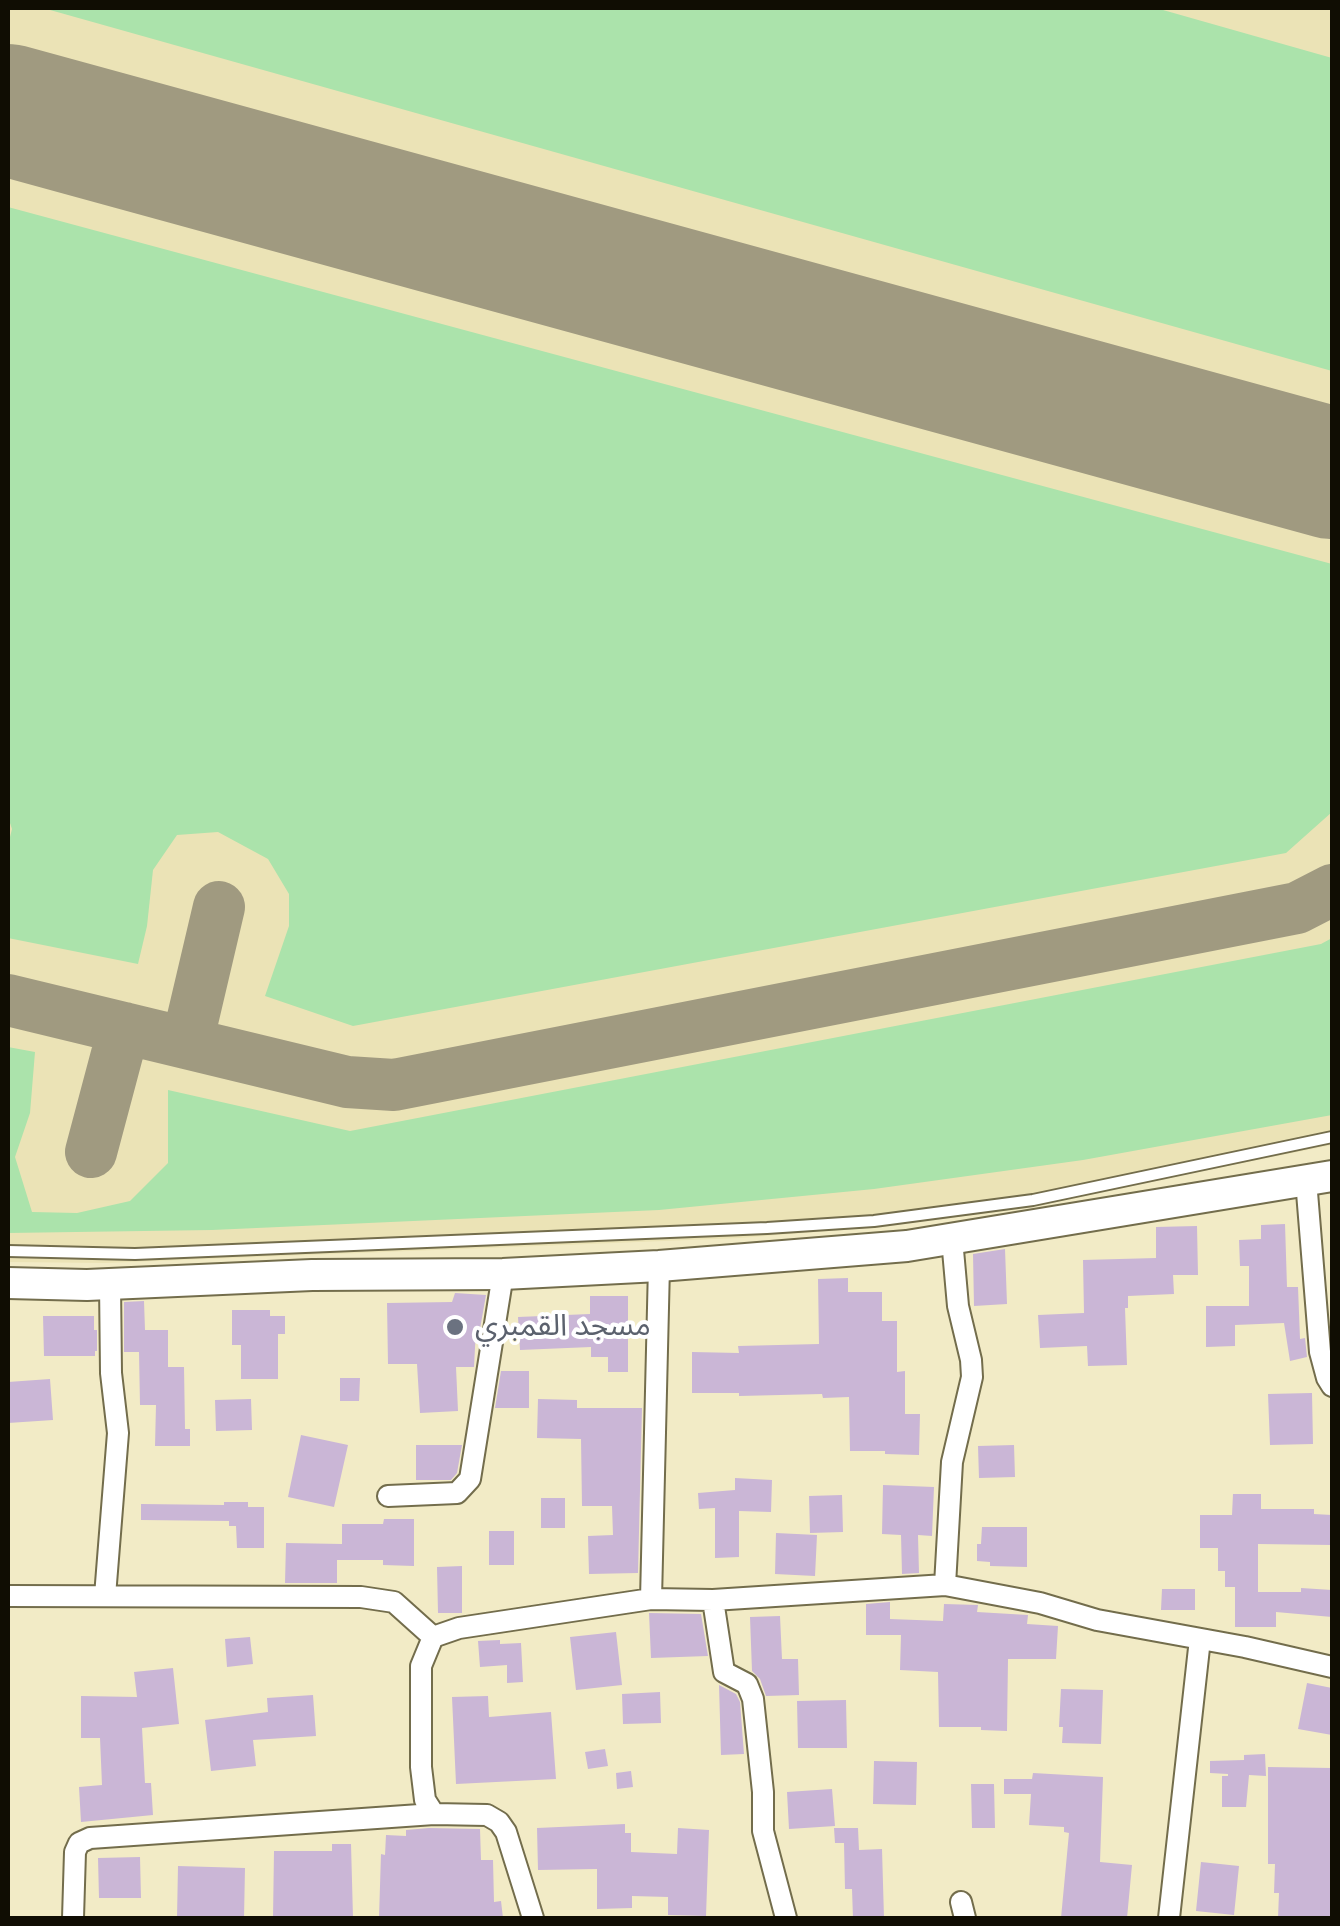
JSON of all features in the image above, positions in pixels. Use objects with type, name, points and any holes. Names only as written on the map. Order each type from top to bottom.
[{"type":"main road","points":[[8,1283],[110,1284],[312,1274],[502,1274],[660,1266],[907,1246],[1319,1178]]},
{"type":"street","points":[[1319,1178],[1320,1352],[1332,1386]]},
{"type":"street","points":[[945,1585],[952,1462],[972,1377],[958,1306],[952,1239]]},
{"type":"street","points":[[652,1599],[660,1266]]},
{"type":"street","points":[[388,1496],[457,1493],[470,1479],[502,1274]]},
{"type":"street","points":[[106,1596],[118,1433],[111,1374],[110,1284]]},
{"type":"street","points":[[434,1814],[425,1800],[421,1767],[421,1666],[434,1637],[460,1628],[652,1599],[712,1600],[945,1585],[1040,1602],[1096,1620],[1332,1667]]},
{"type":"street","points":[[8,1596],[361,1597],[394,1602],[434,1637]]},
{"type":"street","points":[[712,1600],[724,1672],[748,1684],[753,1699],[763,1831],[786,1918]]},
{"type":"street","points":[[1169,1918],[1200,1639]]},
{"type":"street","points":[[73,1918],[75,1852],[79,1844],[90,1838],[434,1814],[488,1816],[499,1822],[506,1832],[533,1918]]},
{"type":"lane","points":[[8,1252],[135,1254],[838,1224],[1034,1200],[1332,1137]]},
{"type":"shaded area","points":[[8,8],[1332,8],[1332,1145],[998,1212],[866,1228],[740,1238],[105,1263],[8,1262]]},
{"type":"green space","points":[[43,8],[1156,8],[1332,58],[1332,371]]},
{"type":"green space","points":[[8,207],[1332,564],[1332,812],[1286,853],[353,1026],[265,996],[289,926],[289,894],[268,859],[218,832],[177,835],[153,870],[138,964],[8,938],[8,845],[12,829],[8,817]]},
{"type":"green space","points":[[1332,938],[1332,1115],[1083,1160],[874,1189],[659,1210],[212,1230],[8,1233],[8,1047],[35,1052],[30,1113],[15,1157],[32,1212],[77,1213],[130,1201],[168,1163],[168,1090],[350,1131],[1321,944]]},
{"type":"building","points":[[1285,1224],[1287,1287],[1298,1287],[1300,1339],[1305,1338],[1307,1357],[1290,1361],[1284,1323],[1235,1325],[1235,1346],[1206,1347],[1206,1306],[1249,1306],[1249,1266],[1240,1266],[1239,1240],[1261,1239],[1261,1225]]},
{"type":"building","points":[[1197,1226],[1198,1275],[1173,1275],[1174,1294],[1128,1296],[1127,1365],[1088,1366],[1087,1346],[1040,1348],[1038,1315],[1084,1313],[1083,1260],[1156,1258],[1156,1227]]},
{"type":"building","points":[[1005,1249],[1007,1304],[974,1306],[973,1254]]},
{"type":"building","points":[[848,1278],[848,1292],[882,1292],[882,1321],[897,1321],[897,1372],[905,1371],[905,1414],[920,1414],[919,1455],[850,1451],[849,1397],[692,1393],[692,1352],[739,1353],[738,1346],[819,1344],[818,1279]]},
{"type":"building","points":[[455,1293],[486,1295],[480,1329],[476,1328],[474,1367],[456,1367],[458,1411],[420,1413],[417,1364],[388,1364],[387,1303],[452,1302]]},
{"type":"building","points":[[590,1296],[628,1296],[628,1372],[608,1372],[608,1357],[591,1357],[591,1347],[520,1350],[518,1317],[590,1314]]},
{"type":"building","points":[[144,1301],[145,1330],[168,1330],[168,1367],[184,1367],[185,1429],[190,1429],[190,1446],[155,1446],[156,1405],[140,1405],[139,1352],[124,1352],[124,1302]]},
{"type":"building","points":[[232,1310],[270,1310],[270,1316],[285,1316],[285,1334],[278,1334],[278,1379],[241,1379],[241,1345],[232,1345]]},
{"type":"building","points":[[43,1316],[94,1316],[95,1356],[44,1356]]},
{"type":"building","points":[[501,1371],[529,1371],[529,1408],[495,1408]]},
{"type":"building","points":[[340,1378],[360,1378],[359,1401],[340,1401]]},
{"type":"building","points":[[50,1379],[53,1420],[8,1423],[8,1382]]},
{"type":"building","points":[[1312,1393],[1313,1444],[1270,1445],[1268,1394]]},
{"type":"building","points":[[251,1399],[252,1430],[216,1431],[215,1400]]},
{"type":"building","points":[[538,1399],[577,1400],[577,1408],[642,1408],[638,1573],[589,1574],[588,1536],[613,1535],[612,1506],[582,1506],[581,1439],[537,1438]]},
{"type":"building","points":[[301,1435],[348,1445],[334,1507],[288,1497]]},
{"type":"building","points":[[416,1445],[462,1445],[457,1473],[451,1480],[416,1480]]},
{"type":"building","points":[[1014,1445],[1015,1477],[979,1478],[978,1446]]},
{"type":"building","points":[[735,1478],[772,1480],[771,1512],[739,1511],[739,1557],[715,1558],[715,1508],[699,1509],[698,1493],[735,1490]]},
{"type":"building","points":[[883,1485],[934,1487],[932,1536],[918,1535],[919,1573],[902,1574],[901,1535],[882,1534]]},
{"type":"building","points":[[1233,1494],[1261,1494],[1261,1509],[1314,1509],[1314,1514],[1332,1515],[1332,1545],[1258,1544],[1258,1592],[1332,1590],[1332,1617],[1276,1612],[1276,1627],[1235,1627],[1235,1587],[1225,1587],[1225,1571],[1218,1571],[1218,1548],[1200,1548],[1200,1515],[1232,1515]]},
{"type":"building","points":[[842,1495],[843,1532],[810,1533],[809,1496]]},
{"type":"building","points":[[541,1498],[565,1498],[565,1528],[541,1528]]},
{"type":"building","points":[[224,1502],[264,1507],[264,1548],[237,1548],[236,1526],[229,1526],[229,1521],[141,1520],[141,1504]]},
{"type":"building","points":[[384,1519],[414,1519],[414,1566],[383,1565],[383,1560],[337,1560],[337,1583],[285,1583],[286,1543],[342,1544],[342,1524],[383,1524]]},
{"type":"building","points":[[982,1527],[1027,1527],[1027,1567],[990,1566],[990,1562],[977,1561]]},
{"type":"building","points":[[489,1531],[514,1531],[514,1565],[489,1565]]},
{"type":"building","points":[[776,1533],[817,1535],[815,1576],[775,1574]]},
{"type":"building","points":[[462,1566],[462,1613],[438,1613],[437,1567]]},
{"type":"building","points":[[1162,1589],[1195,1589],[1195,1610],[1161,1610]]},
{"type":"building","points":[[890,1602],[890,1619],[943,1621],[944,1604],[978,1605],[977,1612],[1028,1615],[1027,1624],[1058,1626],[1056,1659],[1008,1659],[1007,1731],[939,1727],[938,1672],[900,1670],[901,1635],[866,1635],[866,1604]]},
{"type":"building","points":[[649,1613],[701,1614],[708,1656],[651,1658]]},
{"type":"building","points":[[780,1616],[782,1659],[798,1659],[799,1695],[766,1696],[760,1679],[752,1671],[750,1617]]},
{"type":"building","points":[[616,1632],[622,1685],[576,1690],[570,1637]]},
{"type":"building","points":[[250,1637],[253,1664],[227,1667],[225,1639]]},
{"type":"building","points":[[500,1640],[500,1644],[521,1643],[523,1682],[507,1683],[507,1665],[480,1667],[478,1641]]},
{"type":"building","points":[[173,1668],[179,1724],[142,1728],[145,1783],[151,1783],[153,1815],[81,1822],[79,1787],[102,1785],[100,1738],[81,1738],[81,1696],[137,1697],[134,1672]]},
{"type":"building","points":[[1307,1683],[1332,1688],[1332,1735],[1298,1729]]},
{"type":"building","points":[[719,1685],[736,1694],[740,1702],[744,1754],[721,1755]]},
{"type":"building","points":[[1061,1689],[1103,1690],[1101,1744],[1062,1743]]},
{"type":"building","points":[[660,1692],[661,1723],[623,1724],[622,1694]]},
{"type":"building","points":[[313,1695],[316,1736],[253,1740],[256,1766],[211,1771],[205,1720],[268,1712],[267,1698]]},
{"type":"building","points":[[488,1696],[489,1717],[551,1712],[556,1779],[456,1784],[452,1697]]},
{"type":"building","points":[[846,1700],[847,1748],[798,1748],[797,1701]]},
{"type":"building","points":[[605,1749],[608,1766],[588,1769],[585,1752]]},
{"type":"building","points":[[1265,1754],[1266,1776],[1249,1775],[1246,1807],[1222,1807],[1222,1776],[1228,1774],[1210,1773],[1210,1761],[1244,1760],[1244,1755]]},
{"type":"building","points":[[874,1761],[917,1762],[916,1805],[873,1804]]},
{"type":"building","points":[[1268,1767],[1332,1768],[1332,1918],[1278,1918],[1275,1864],[1268,1864]]},
{"type":"building","points":[[631,1771],[633,1787],[617,1789],[616,1773]]},
{"type":"building","points":[[1033,1773],[1103,1777],[1100,1862],[1132,1865],[1127,1918],[1061,1918],[1069,1833],[1064,1832],[1064,1827],[1029,1825],[1031,1794],[1004,1794],[1004,1779],[1032,1779]]},
{"type":"building","points":[[971,1784],[994,1784],[995,1828],[972,1828]]},
{"type":"building","points":[[832,1789],[835,1826],[789,1829],[787,1792]]},
{"type":"building","points":[[625,1824],[625,1833],[631,1833],[631,1852],[677,1854],[678,1828],[709,1830],[706,1916],[668,1915],[668,1897],[632,1896],[632,1908],[597,1909],[597,1869],[538,1870],[537,1828]]},
{"type":"building","points":[[834,1828],[858,1828],[859,1850],[882,1849],[884,1918],[853,1918],[852,1889],[845,1889],[844,1843],[835,1843]]},
{"type":"building","points":[[480,1829],[481,1860],[493,1860],[494,1902],[501,1901],[503,1918],[379,1918],[381,1854],[385,1855],[386,1835],[406,1836],[406,1830]]},
{"type":"building","points":[[332,1844],[351,1844],[353,1918],[273,1918],[274,1851],[332,1851]]},
{"type":"building","points":[[140,1857],[141,1898],[99,1898],[98,1858]]},
{"type":"building","points":[[1201,1862],[1239,1866],[1234,1915],[1196,1911]]},
{"type":"building","points":[[178,1866],[245,1868],[244,1918],[177,1918]]},
{"type":"taxiway","points":[[8,1000],[347,1082],[394,1085],[1297,908],[1332,890]]},
{"type":"taxiway","points":[[187,1043],[219,907]]},
{"type":"taxiway","points":[[91,1152],[124,1028]]},
{"type":"runway","points":[[8,110],[1332,473]]},
{"type":"place","name":"مسجد القمبري","points":[[455,1327]]}]
